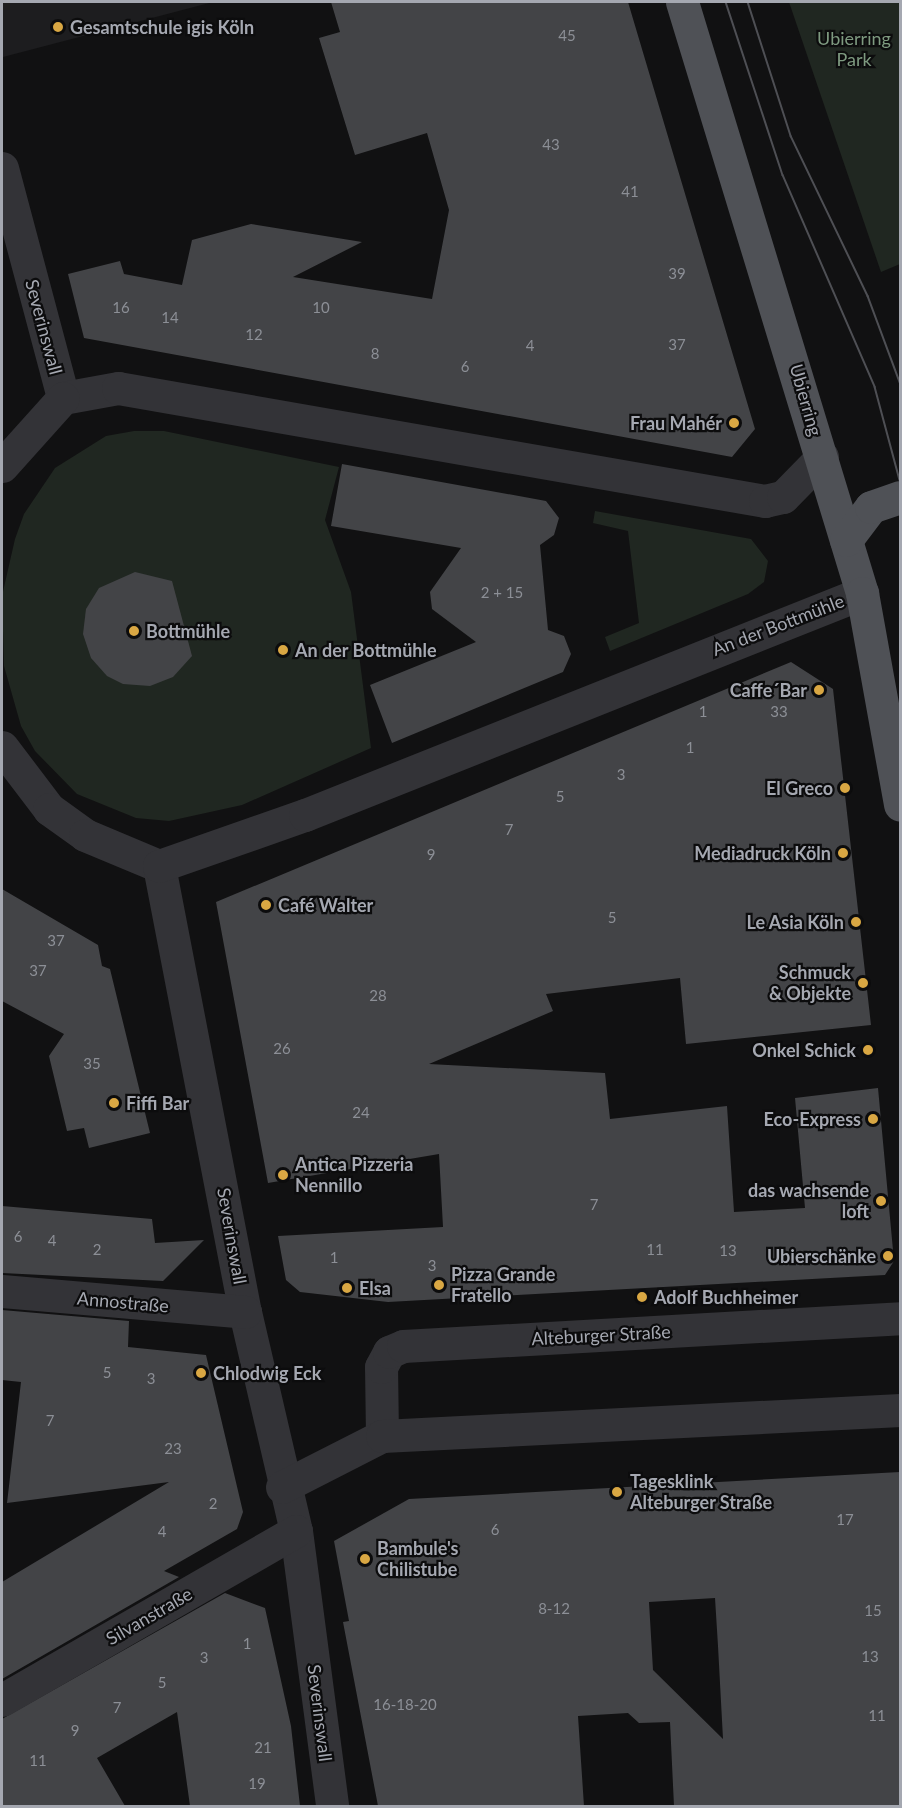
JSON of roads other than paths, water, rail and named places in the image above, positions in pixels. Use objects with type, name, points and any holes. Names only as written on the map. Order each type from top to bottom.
[{"type":"main road","name":"Ubierring","points":[[682,2],[862,593],[900,806]]},
{"type":"main road","points":[[846,540],[871,507],[900,497]]},
{"type":"street","name":"Severinswall","points":[[2,168],[63,398],[2,466]]},
{"type":"street","points":[[63,398],[118,388],[765,501],[783,497],[822,458]]},
{"type":"street","name":"An der Bottmühle","points":[[159,866],[305,815],[862,593]]},
{"type":"street","points":[[2,747],[49,809],[85,836],[159,866]]},
{"type":"street","name":"Severinswall","points":[[159,866],[245,1312],[282,1487],[296,1531],[332,1806]]},
{"type":"street","name":"Annostraße","points":[[2,1291],[245,1312]]},
{"type":"street","name":"Alteburger Straße","points":[[382,1436],[381,1367],[389,1352],[403,1346],[900,1318]]},
{"type":"street","points":[[282,1487],[382,1436],[900,1410]]},
{"type":"street","name":"Silvanstraße","points":[[2,1700],[296,1531]]},
{"type":"tram line","points":[[726,2],[783,175],[875,387],[900,480]]},
{"type":"tram line","points":[[748,2],[791,136],[868,296],[900,382]]},
{"type":"place","name":"Gesamtschule igis Köln","points":[[58,27]]},
{"type":"place","name":"Frau Mahér","points":[[734,423]]},
{"type":"place","name":"Bottmühle","points":[[134,631]]},
{"type":"place","name":"An der Bottmühle","points":[[283,650]]},
{"type":"place","name":"Caffe´Bar","points":[[819,690]]},
{"type":"place","name":"El Greco","points":[[845,788]]},
{"type":"place","name":"Mediadruck Köln","points":[[843,853]]},
{"type":"place","name":"Café Walter","points":[[266,905]]},
{"type":"place","name":"Le Asia Köln","points":[[856,922]]},
{"type":"place","name":"Schmuck & Objekte","points":[[863,983]]},
{"type":"place","name":"Onkel Schick","points":[[868,1050]]},
{"type":"place","name":"Fiffi Bar","points":[[114,1103]]},
{"type":"place","name":"Eco-Express","points":[[873,1119]]},
{"type":"place","name":"Antica Pizzeria Nennillo","points":[[283,1175]]},
{"type":"place","name":"das wachsende loft","points":[[881,1201]]},
{"type":"place","name":"Ubierschänke","points":[[888,1256]]},
{"type":"place","name":"Pizza Grande Fratello","points":[[439,1285]]},
{"type":"place","name":"Elsa","points":[[347,1288]]},
{"type":"place","name":"Adolf Buchheimer","points":[[642,1297]]},
{"type":"place","name":"Chlodwig Eck","points":[[201,1373]]},
{"type":"place","name":"Tagesklink Alteburger Straße","points":[[617,1492]]},
{"type":"place","name":"Bambule's Chilistube","points":[[365,1559]]},
{"type":"park label","name":"Ubierring Park","points":[[854,49]]}]
